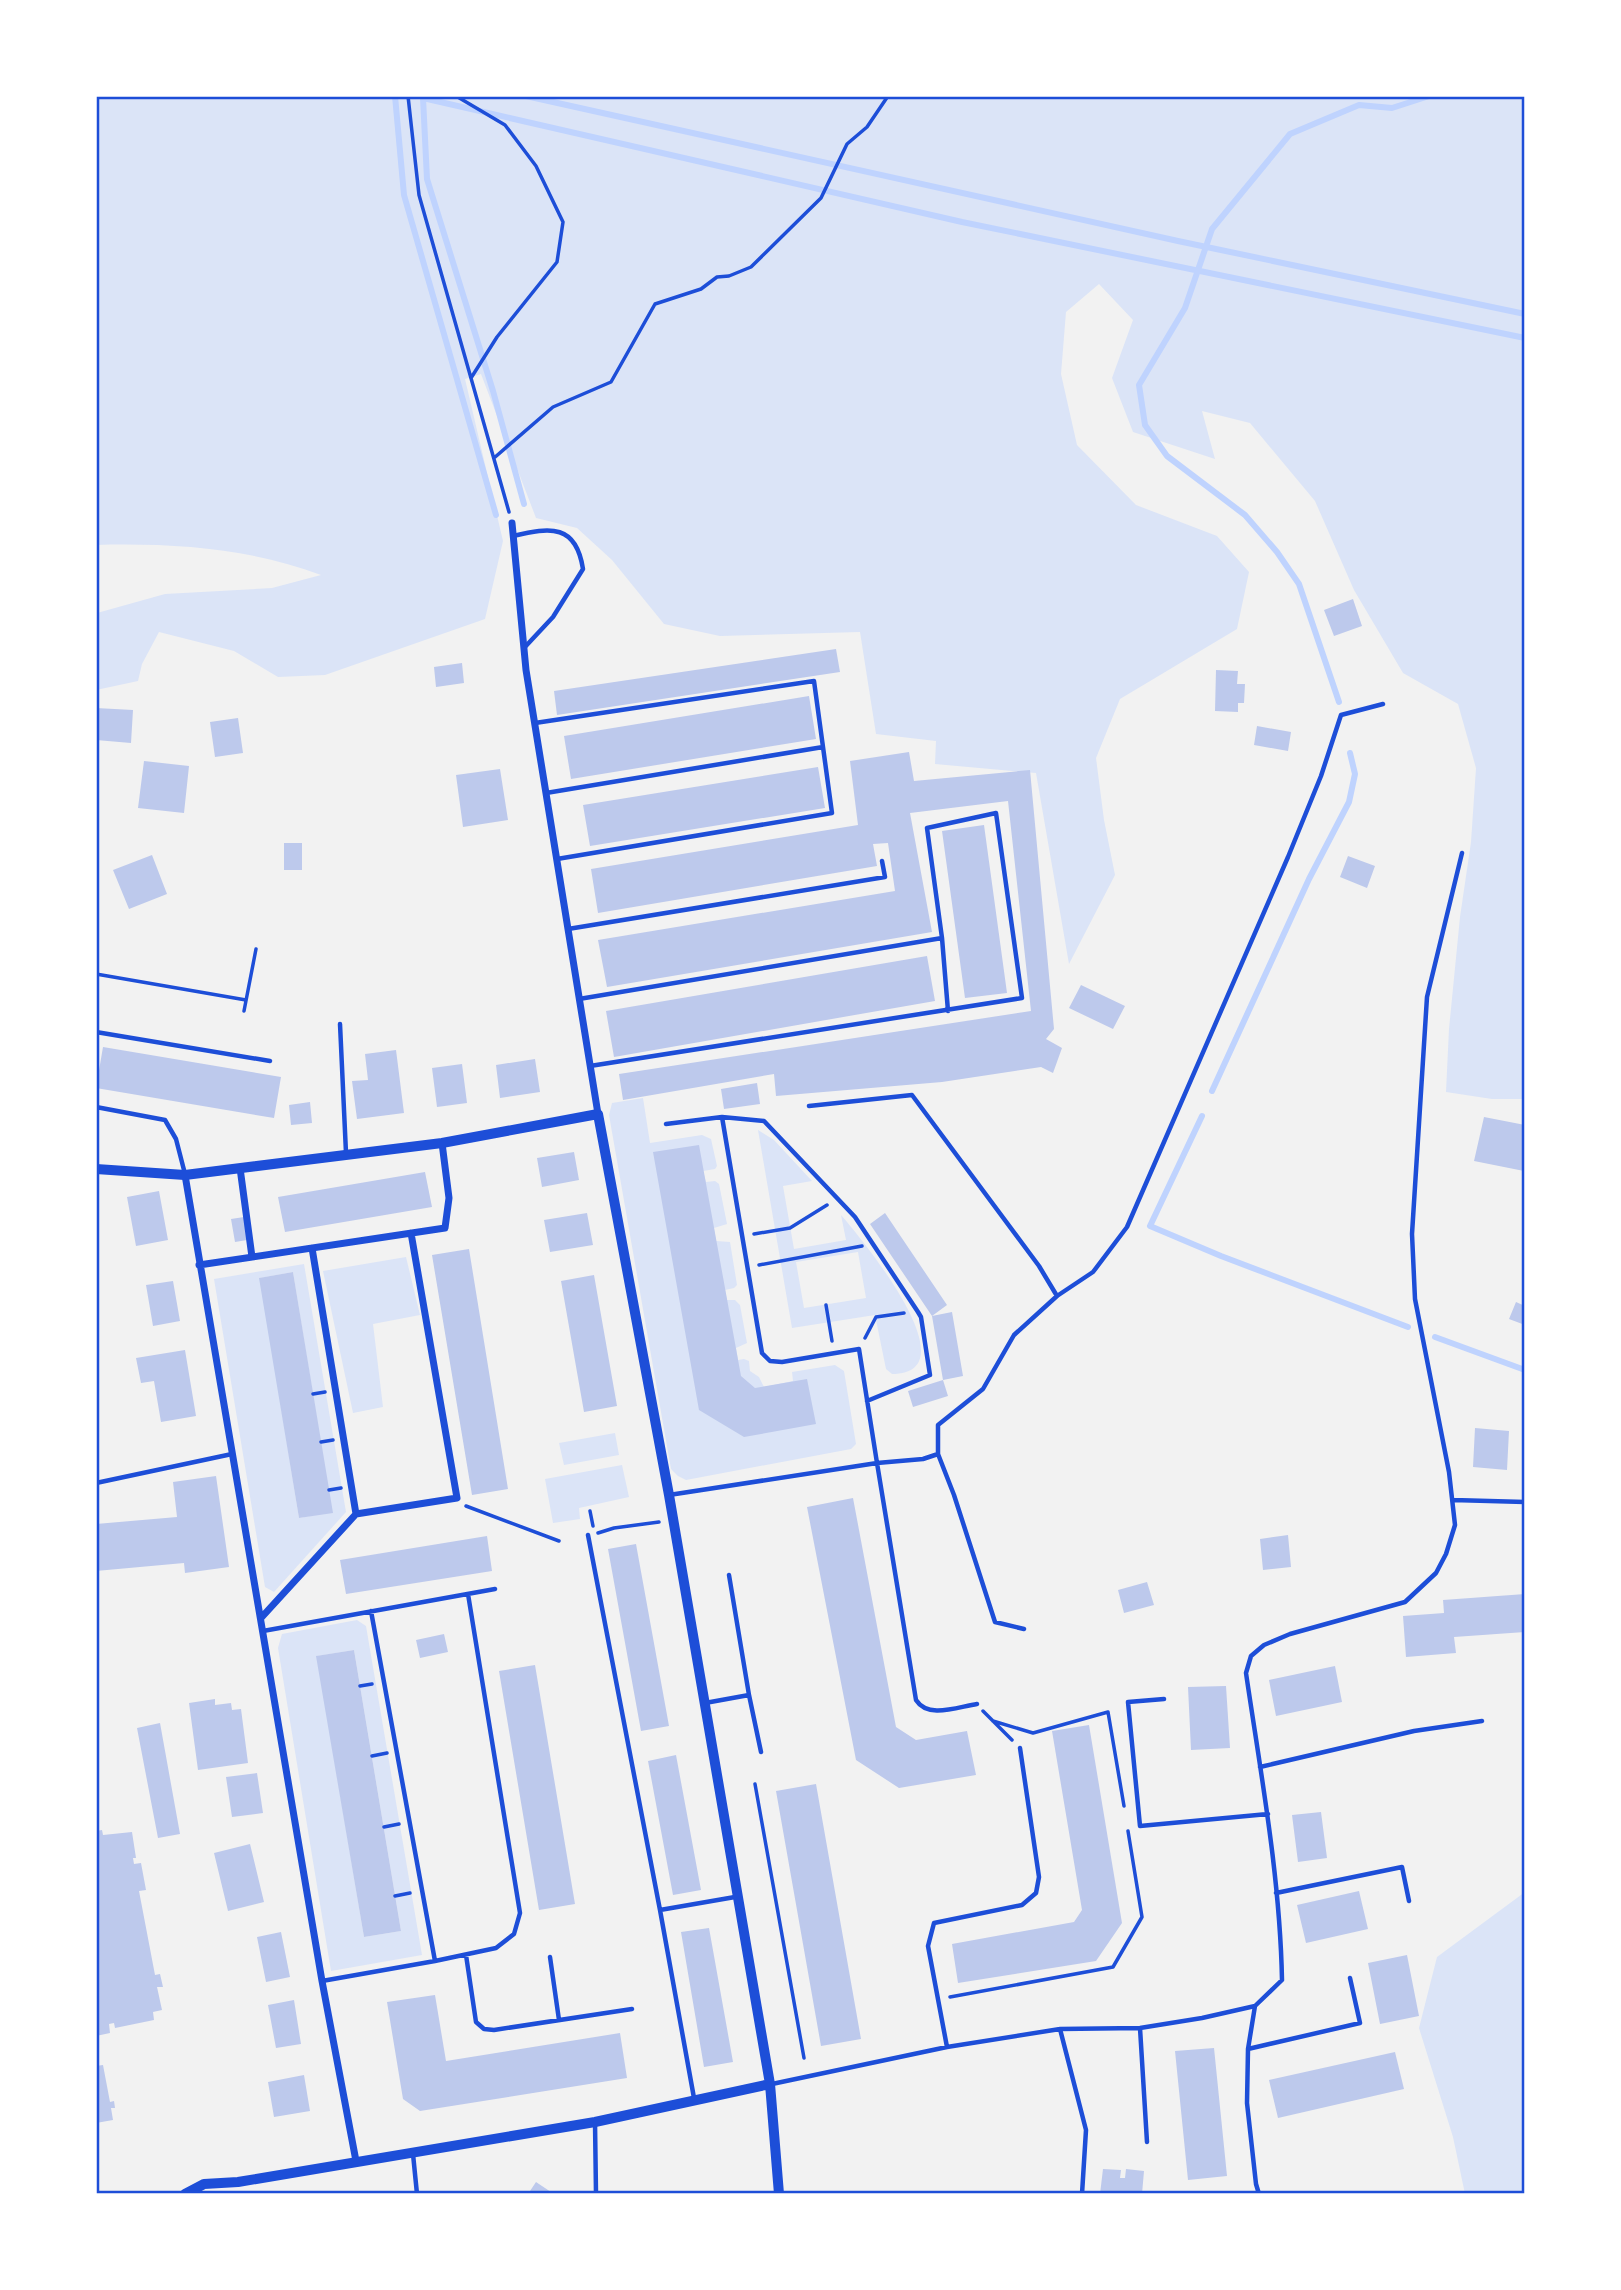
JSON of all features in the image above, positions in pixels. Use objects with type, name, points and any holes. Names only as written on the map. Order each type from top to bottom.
[{"type":"street","points":[[512,523],[524,649],[546,793],[598,1114],[673,1521],[770,2084],[779,2194]]},
{"type":"street","points":[[96,1169],[185,1175],[442,1143],[598,1114]]},
{"type":"street","points":[[199,1265],[445,1228],[449,1198],[442,1143]]},
{"type":"street","points":[[240,1168],[252,1257]]},
{"type":"street","points":[[185,1175],[356,2161]]},
{"type":"street","points":[[261,1618],[356,1514],[457,1498],[411,1233]]},
{"type":"street","points":[[312,1248],[356,1514]]},
{"type":"street","points":[[185,2194],[204,2184],[238,2182],[595,2122],[770,2084]]},
{"type":"lane","points":[[513,536],[536,531],[555,531],[570,536],[580,550],[583,569],[553,617],[524,649]]},
{"type":"lane","points":[[535,723],[814,681],[832,813],[557,859]]},
{"type":"lane","points":[[1024,1629],[995,1622],[938,1454],[939,1426],[983,1389],[1014,1335],[1057,1296],[1093,1272],[1127,1227],[1288,857],[1321,776],[1341,715],[1383,704]]},
{"type":"lane","points":[[546,793],[823,747]]},
{"type":"lane","points":[[590,1066],[948,1011],[1022,999],[996,813],[927,828],[942,938],[948,1011]]},
{"type":"lane","points":[[770,2084],[947,2047],[1060,2029],[1140,2028],[1255,2006],[1282,1980],[1281,1934],[1268,1814],[1246,1674],[1251,1657],[1264,1645],[1290,1634],[1405,1602],[1436,1573],[1446,1554],[1455,1525],[1453,1500],[1415,1299],[1412,1234],[1427,997],[1462,853]]},
{"type":"lane","points":[[568,929],[885,877],[882,861]]},
{"type":"lane","points":[[579,999],[942,938]]},
{"type":"lane","points":[[340,1024],[346,1155]]},
{"type":"lane","points":[[96,1032],[270,1061]]},
{"type":"lane","points":[[809,1106],[912,1096],[1039,1266],[1057,1296]]},
{"type":"lane","points":[[96,1107],[165,1120],[176,1139],[185,1175]]},
{"type":"lane","points":[[722,1117],[761,1353],[770,1361],[782,1362],[859,1349],[916,1700],[921,1708],[930,1712],[977,1704]]},
{"type":"lane","points":[[666,1124],[722,1117],[764,1121],[855,1217],[921,1317],[930,1375],[867,1401]]},
{"type":"lane","points":[[96,1483],[232,1454]]},
{"type":"lane","points":[[668,1495],[877,1463],[923,1459],[938,1454]]},
{"type":"lane","points":[[1453,1500],[1525,1502]]},
{"type":"lane","points":[[588,1535],[694,2099]]},
{"type":"lane","points":[[729,1575],[761,1752]]},
{"type":"lane","points":[[263,1631],[495,1588]]},
{"type":"lane","points":[[323,1981],[496,1948],[514,1934],[520,1913],[468,1594]]},
{"type":"lane","points":[[371,1611],[435,1961]]},
{"type":"lane","points":[[704,1703],[750,1695]]},
{"type":"lane","points":[[1164,1699],[1128,1702],[1140,1826],[1268,1814]]},
{"type":"lane","points":[[1261,1767],[1414,1731],[1482,1721]]},
{"type":"lane","points":[[947,2047],[928,1947],[934,1923],[1022,1905],[1036,1893],[1039,1877],[1020,1748]]},
{"type":"lane","points":[[1276,1893],[1402,1867],[1409,1901]]},
{"type":"lane","points":[[660,1910],[738,1896]]},
{"type":"lane","points":[[466,1955],[476,2022],[484,2029],[494,2030],[632,2009]]},
{"type":"lane","points":[[550,1956],[559,2020]]},
{"type":"lane","points":[[1248,2049],[1360,2023],[1350,1979]]},
{"type":"lane","points":[[1255,2006],[1248,2049],[1247,2103],[1259,2194]]},
{"type":"lane","points":[[1140,2028],[1147,2142]]},
{"type":"lane","points":[[1060,2029],[1086,2130],[1082,2194]]},
{"type":"lane","points":[[595,2122],[596,2194]]},
{"type":"lane","points":[[413,2154],[417,2194]]},
{"type":"path","points":[[408,96],[419,195],[512,523]]},
{"type":"path","points":[[456,96],[505,125],[536,166],[563,222],[557,262],[497,337],[471,378]]},
{"type":"path","points":[[494,458],[553,407],[611,382],[655,304],[701,289],[717,277],[730,276],[751,267],[821,198],[843,150],[867,127],[888,96]]},
{"type":"path","points":[[244,1011],[256,949]]},
{"type":"path","points":[[96,974],[246,1000]]},
{"type":"path","points":[[742,1236],[790,1228],[837,1198]]},
{"type":"path","points":[[747,1267],[873,1244]]},
{"type":"path","points":[[826,1305],[834,1353]]},
{"type":"path","points":[[859,1349],[876,1317],[918,1311]]},
{"type":"path","points":[[464,1506],[559,1541]]},
{"type":"path","points":[[590,1511],[595,1534],[614,1528],[673,1521]]},
{"type":"path","points":[[977,1704],[1020,1748]]},
{"type":"path","points":[[993,1721],[1033,1733],[1108,1712],[1124,1808]]},
{"type":"path","points":[[755,1784],[804,2058]]},
{"type":"path","points":[[938,2000],[1112,1967],[1142,1917],[1126,1821]]},
{"type":"shaded area","points":[[96,96],[1525,96],[1525,1099],[1492,1099],[1446,1092],[1449,1029],[1460,917],[1471,842],[1476,768],[1458,704],[1403,673],[1354,590],[1315,501],[1250,423],[1202,411],[1215,459],[1133,432],[1112,378],[1133,320],[1099,284],[1066,312],[1061,374],[1077,445],[1136,505],[1217,536],[1249,572],[1237,629],[1120,699],[1096,758],[1115,875],[1069,964],[1036,773],[935,764],[936,741],[876,734],[860,632],[720,636],[664,624],[612,560],[577,528],[536,518],[481,374],[465,379],[503,541],[485,619],[325,675],[278,677],[234,651],[159,632],[142,664],[138,681],[96,690],[97,613],[165,594],[272,588],[321,575],[267,559],[210,549],[96,545]]},
{"type":"shaded area","points":[[643,1098],[650,1143],[702,1135],[711,1139],[717,1166],[715,1169],[703,1171],[706,1182],[715,1181],[719,1184],[727,1224],[714,1228],[716,1241],[730,1242],[737,1285],[725,1290],[727,1300],[735,1300],[740,1305],[747,1343],[736,1348],[738,1360],[749,1361],[750,1371],[759,1377],[764,1387],[793,1381],[792,1372],[835,1365],[844,1371],[856,1444],[851,1449],[686,1480],[671,1469],[609,1115],[612,1103]]},
{"type":"shaded area","points":[[758,1130],[774,1140],[812,1181],[783,1186],[794,1249],[846,1240],[841,1215],[869,1249],[904,1303],[917,1329],[921,1352],[914,1368],[892,1374],[886,1369],[875,1315],[792,1328]],"holes":[[[858,1252],[866,1298],[804,1308],[796,1262]]]},
{"type":"shaded area","points":[[406,1257],[420,1315],[373,1324],[383,1407],[353,1413],[323,1271]]},
{"type":"shaded area","points":[[304,1264],[346,1512],[274,1592],[265,1587],[214,1279]],"holes":[[[293,1272],[332,1512],[299,1518],[260,1278]]]},
{"type":"shaded area","points":[[615,1433],[619,1455],[564,1465],[559,1443]]},
{"type":"shaded area","points":[[622,1465],[629,1497],[579,1508],[580,1519],[553,1523],[545,1479]]},
{"type":"shaded area","points":[[357,1620],[366,1626],[422,1955],[331,1971],[278,1648],[282,1634]],"holes":[[[354,1650],[401,1931],[364,1937],[317,1656]]]},
{"type":"shaded area","points":[[1525,1892],[1525,2194],[1465,2194],[1453,2137],[1419,2028],[1437,1957]]},
{"type":"building","points":[[1353,599],[1362,626],[1334,636],[1324,610]]},
{"type":"building","points":[[836,649],[840,672],[557,715],[554,691]]},
{"type":"building","points":[[462,663],[464,683],[436,687],[434,667]]},
{"type":"building","points":[[1216,670],[1238,671],[1237,684],[1245,684],[1244,703],[1238,703],[1238,712],[1215,711]]},
{"type":"building","points":[[809,696],[816,739],[571,779],[564,736]]},
{"type":"building","points":[[96,708],[133,710],[131,743],[96,740]]},
{"type":"building","points":[[238,718],[243,753],[215,757],[210,722]]},
{"type":"building","points":[[1257,726],[1291,732],[1288,751],[1254,745]]},
{"type":"building","points":[[909,752],[914,781],[1030,770],[1054,1029],[1046,1039],[1062,1048],[1053,1073],[1041,1067],[942,1082],[776,1096],[774,1074],[623,1100],[619,1074],[1031,1011],[1008,801],[910,813],[932,932],[607,987],[598,940],[895,891],[888,843],[873,844],[877,866],[598,913],[591,869],[858,825],[850,761]]},
{"type":"building","points":[[144,761],[189,766],[184,813],[138,808]]},
{"type":"building","points":[[818,767],[825,808],[590,846],[583,805]]},
{"type":"building","points":[[500,769],[508,820],[463,827],[456,775]]},
{"type":"building","points":[[984,825],[1007,993],[965,998],[942,831]]},
{"type":"building","points":[[284,843],[302,843],[302,870],[284,870]]},
{"type":"building","points":[[152,855],[167,894],[129,909],[113,870]]},
{"type":"building","points":[[1348,856],[1375,866],[1367,888],[1340,877]]},
{"type":"building","points":[[927,956],[935,1001],[614,1057],[606,1011]]},
{"type":"building","points":[[1081,985],[1125,1006],[1113,1029],[1069,1008]]},
{"type":"building","points":[[103,1047],[281,1077],[274,1118],[96,1088]]},
{"type":"building","points":[[396,1050],[404,1113],[357,1119],[352,1081],[368,1080],[365,1054]]},
{"type":"building","points":[[535,1059],[540,1092],[500,1098],[496,1065]]},
{"type":"building","points":[[462,1064],[467,1103],[437,1107],[432,1068]]},
{"type":"building","points":[[757,1083],[760,1104],[724,1109],[721,1089]]},
{"type":"building","points":[[310,1102],[312,1123],[291,1125],[289,1105]]},
{"type":"building","points":[[1484,1117],[1525,1125],[1524,1171],[1474,1161]]},
{"type":"building","points":[[699,1145],[741,1376],[755,1388],[807,1379],[816,1424],[744,1437],[699,1410],[653,1152]]},
{"type":"building","points":[[574,1152],[579,1180],[542,1187],[537,1158]]},
{"type":"building","points":[[425,1172],[432,1207],[285,1232],[278,1197]]},
{"type":"building","points":[[159,1191],[168,1240],[136,1246],[127,1197]]},
{"type":"building","points":[[587,1213],[593,1245],[550,1252],[544,1220]]},
{"type":"building","points":[[885,1213],[947,1305],[932,1316],[870,1224]]},
{"type":"building","points":[[244,1217],[247,1240],[235,1242],[231,1219]]},
{"type":"building","points":[[469,1249],[508,1489],[472,1495],[432,1255]]},
{"type":"building","points":[[293,1272],[333,1513],[299,1518],[259,1278]]},
{"type":"building","points":[[594,1275],[617,1406],[584,1412],[561,1281]]},
{"type":"building","points":[[173,1281],[180,1321],[153,1326],[146,1285]]},
{"type":"building","points":[[1516,1302],[1525,1306],[1525,1325],[1509,1319]]},
{"type":"building","points":[[952,1312],[963,1376],[943,1380],[932,1316]]},
{"type":"building","points":[[185,1350],[196,1416],[161,1422],[154,1381],[141,1383],[136,1358]]},
{"type":"building","points":[[943,1380],[948,1396],[913,1407],[908,1391]]},
{"type":"building","points":[[1475,1428],[1509,1431],[1507,1470],[1473,1467]]},
{"type":"building","points":[[216,1476],[229,1567],[185,1573],[184,1563],[96,1571],[96,1524],[177,1517],[173,1482]]},
{"type":"building","points":[[853,1498],[896,1727],[916,1740],[967,1731],[976,1775],[899,1788],[856,1760],[807,1507]]},
{"type":"building","points":[[1288,1535],[1291,1567],[1263,1570],[1260,1539]]},
{"type":"building","points":[[487,1536],[492,1571],[346,1594],[340,1560]]},
{"type":"building","points":[[636,1544],[669,1726],[641,1731],[608,1549]]},
{"type":"building","points":[[1147,1582],[1154,1605],[1124,1613],[1118,1590]]},
{"type":"building","points":[[1525,1594],[1525,1632],[1454,1637],[1456,1653],[1406,1657],[1403,1616],[1444,1613],[1443,1600]]},
{"type":"building","points":[[444,1634],[448,1652],[420,1658],[416,1640]]},
{"type":"building","points":[[354,1650],[401,1931],[364,1937],[316,1656]]},
{"type":"building","points":[[535,1665],[575,1904],[539,1910],[499,1671]]},
{"type":"building","points":[[1335,1666],[1342,1702],[1276,1716],[1269,1680]]},
{"type":"building","points":[[1226,1686],[1230,1748],[1191,1750],[1188,1687]]},
{"type":"building","points":[[215,1699],[215,1705],[231,1703],[232,1710],[241,1709],[248,1763],[198,1770],[189,1703]]},
{"type":"building","points":[[160,1723],[180,1834],[158,1838],[137,1728]]},
{"type":"building","points":[[1089,1725],[1122,1923],[1096,1961],[958,1983],[952,1944],[1074,1922],[1082,1910],[1052,1731]]},
{"type":"building","points":[[676,1755],[701,1890],[673,1895],[648,1761]]},
{"type":"building","points":[[257,1773],[263,1813],[232,1817],[226,1777]]},
{"type":"building","points":[[816,1784],[861,2039],[821,2046],[776,1791]]},
{"type":"building","points":[[1321,1812],[1327,1858],[1298,1862],[1292,1815]]},
{"type":"building","points":[[102,1830],[103,1835],[132,1832],[136,1858],[133,1858],[134,1864],[141,1863],[146,1890],[139,1891],[155,1975],[160,1974],[163,1987],[157,1987],[162,2010],[153,2012],[154,2020],[115,2028],[114,2023],[109,2024],[110,2033],[96,2036],[96,1831]]},
{"type":"building","points":[[250,1844],[264,1902],[228,1911],[214,1853]]},
{"type":"building","points":[[1359,1891],[1368,1929],[1306,1943],[1297,1905]]},
{"type":"building","points":[[709,1928],[733,2062],[704,2067],[681,1932]]},
{"type":"building","points":[[281,1932],[290,1977],[266,1982],[257,1937]]},
{"type":"building","points":[[1407,1955],[1419,2016],[1380,2024],[1368,1963]]},
{"type":"building","points":[[435,1995],[446,2061],[620,2033],[627,2078],[420,2111],[403,2099],[387,2002]]},
{"type":"building","points":[[294,2000],[301,2044],[276,2048],[268,2005]]},
{"type":"building","points":[[1214,2048],[1227,2176],[1188,2180],[1175,2051]]},
{"type":"building","points":[[1395,2052],[1404,2089],[1278,2118],[1269,2080]]},
{"type":"building","points":[[103,2065],[110,2102],[114,2101],[115,2108],[111,2108],[113,2120],[96,2123],[96,2066]]},
{"type":"building","points":[[304,2075],[310,2111],[274,2117],[268,2082]]},
{"type":"building","points":[[1103,2169],[1121,2170],[1120,2178],[1125,2178],[1126,2169],[1144,2171],[1142,2194],[1100,2194]]},
{"type":"building","points":[[536,2182],[554,2194],[528,2194]]},
{"type":"waterway","points":[[395,96],[404,195],[496,515]]},
{"type":"waterway","points":[[526,96],[1178,241],[1525,314]]},
{"type":"waterway","points":[[1339,702],[1299,584],[1277,552],[1245,515],[1167,456],[1145,425],[1139,385],[1185,308],[1212,229],[1290,134],[1359,105],[1392,108],[1429,96]]},
{"type":"waterway","points":[[524,504],[493,391],[427,179],[423,98],[962,222],[1525,338]]},
{"type":"waterway","points":[[1212,1091],[1309,879],[1349,802],[1355,774],[1350,753]]},
{"type":"waterway","points":[[1202,1116],[1150,1226],[1408,1327]]},
{"type":"waterway","points":[[1435,1337],[1525,1370]]}]
